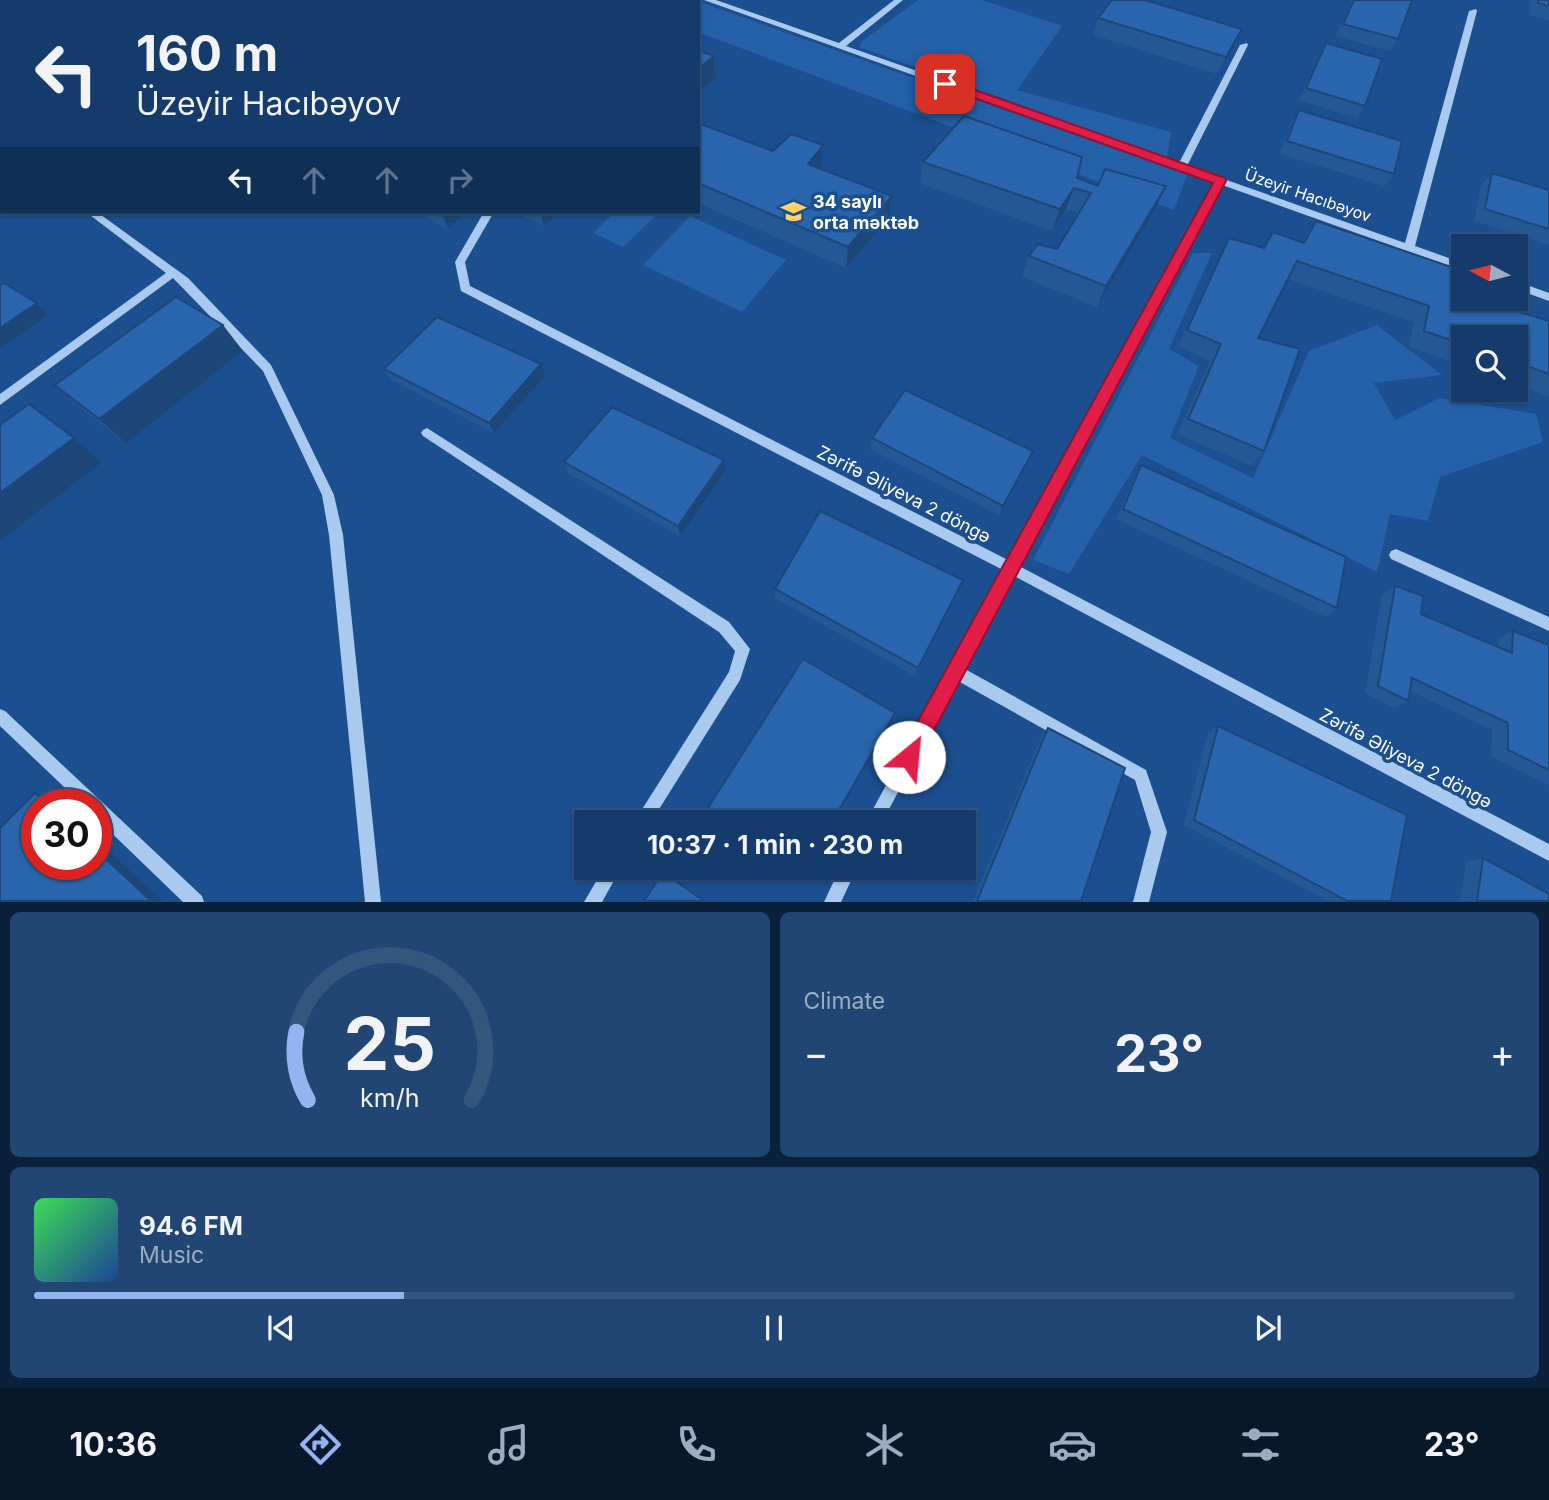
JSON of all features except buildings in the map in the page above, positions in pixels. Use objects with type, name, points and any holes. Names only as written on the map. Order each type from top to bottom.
[{"type":"street","name":"Üzeyir Hacıbəyov","points":[[708,0],[1451,263]]},
{"type":"street","points":[[839,47],[899,0]]},
{"type":"street","points":[[1409,248],[1473,11]]},
{"type":"street","points":[[1182,167],[1244,45]]},
{"type":"street","points":[[880,810],[1220,181]]},
{"type":"street","points":[[94,214],[173,273],[267,368],[328,495],[336,535],[373,901]]},
{"type":"street","name":"Zərifə Əliyeva 2 döngə","points":[[488,214],[460,262],[465,288],[1011,568],[1549,853]]},
{"type":"street","points":[[0,400],[173,273]]},
{"type":"street","points":[[1528,289],[1549,297]]},
{"type":"street","points":[[427,433],[723,627],[743,649],[735,675],[650,810]]},
{"type":"street","points":[[1396,555],[1549,624]]},
{"type":"street","points":[[0,716],[77,789]]},
{"type":"street","points":[[112,822],[196,901]]},
{"type":"street","points":[[592,901],[605,880]]},
{"type":"street","points":[[832,901],[843,880]]},
{"type":"lane","points":[[955,671],[1141,775],[1159,832],[1141,901]]},
{"type":"shaded area","points":[[918,0],[982,0],[1062,26],[1017,90],[1171,132],[1167,157],[859,47],[862,41]]},
{"type":"shaded area","points":[[700,2],[1187,175],[1174,210],[700,33]]},
{"type":"shaded area","points":[[613,214],[658,214],[623,247],[593,233]]},
{"type":"shaded area","points":[[690,216],[786,260],[742,312],[643,265]]},
{"type":"shaded area","points":[[1193,253],[1212,253],[1169,349],[1199,366],[1170,438],[1253,478],[1309,351],[1377,325],[1442,375],[1374,383],[1395,420],[1439,398],[1536,414],[1543,442],[1440,477],[1428,521],[1390,514],[1377,572],[1142,455],[1069,574],[1033,560]]},
{"type":"place","name":"34 saylı orta məktəb","points":[[793,211]]},
{"type":"route","points":[[909,757],[1220,181],[945,84]]}]
